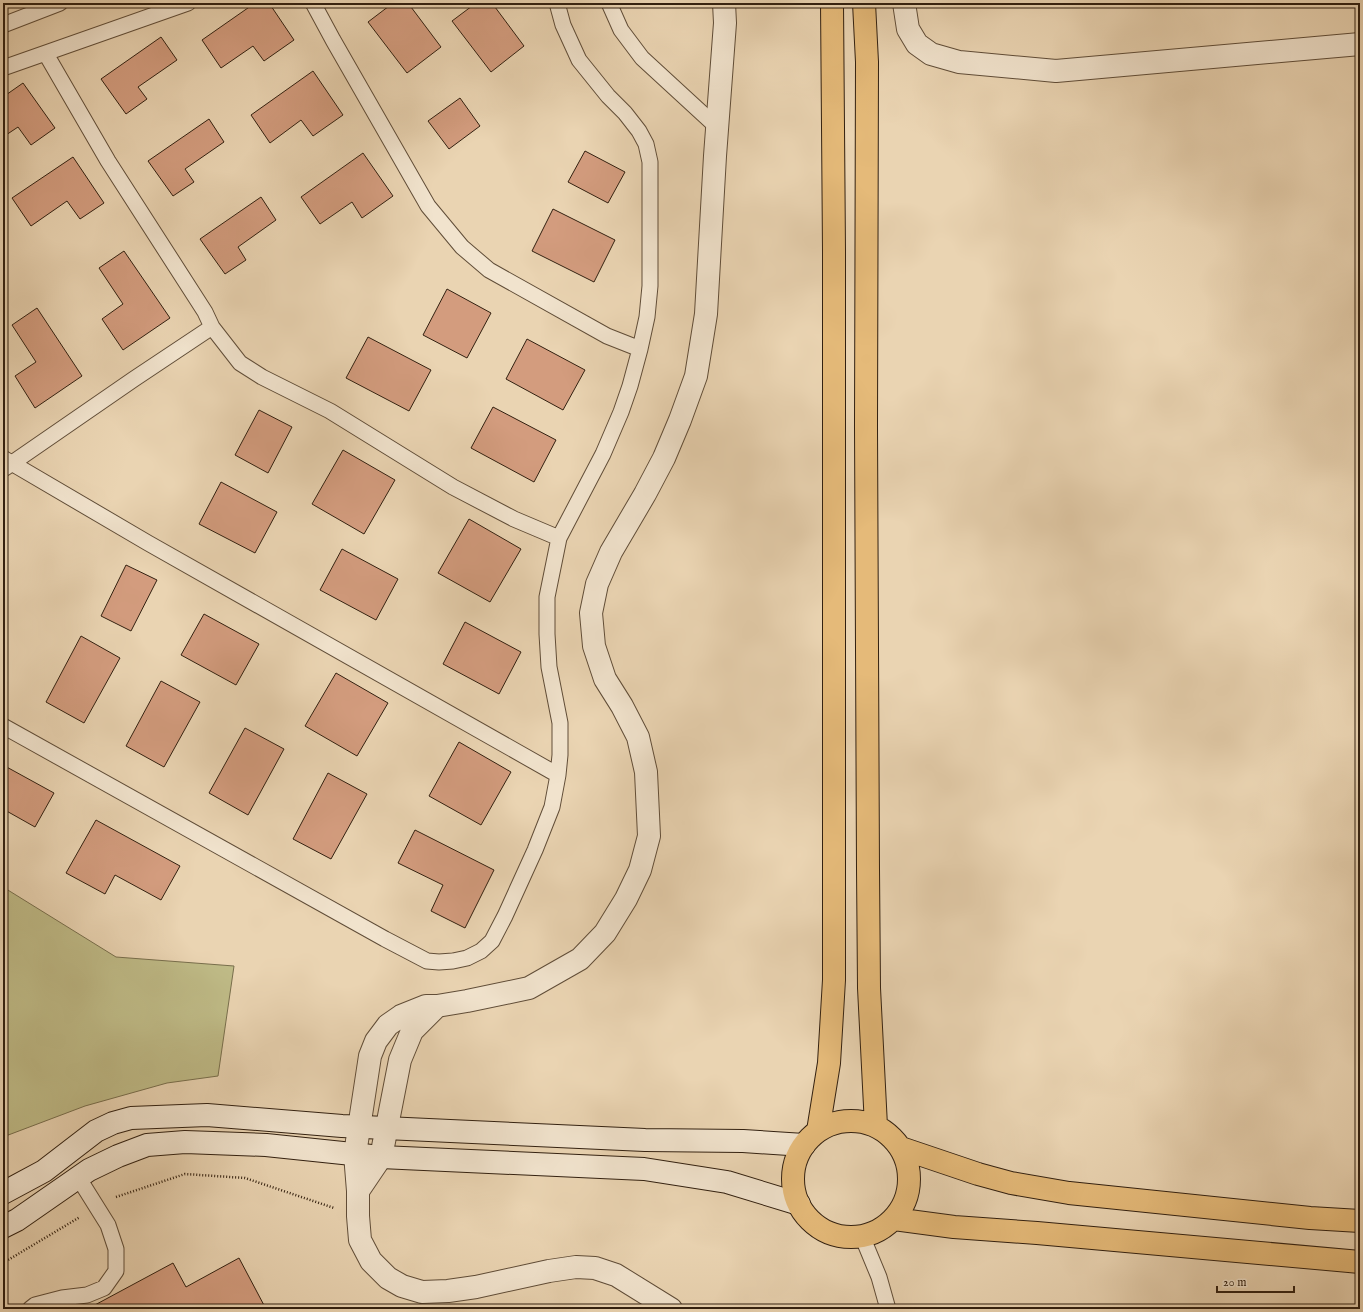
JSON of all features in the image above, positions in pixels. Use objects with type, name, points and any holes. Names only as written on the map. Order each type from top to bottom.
[{"type":"highway","points":[[811,1138],[837,1122],[857,1121],[876,1126],[890,1135],[901,1148],[908,1166],[909,1185],[904,1203],[894,1219],[879,1230],[862,1236],[843,1237],[825,1231],[810,1220],[799,1204],[794,1184],[795,1164],[811,1138],[829,1063],[834,980],[834,252],[832,3]]},
{"type":"highway","points":[[864,3],[867,62],[866,435],[869,988],[876,1126]]},
{"type":"highway","points":[[901,1148],[991,1178],[1069,1194],[1310,1218],[1360,1221]]},
{"type":"highway","points":[[894,1219],[954,1227],[1360,1262]]},
{"type":"street","points":[[671,1309],[616,1275],[595,1268],[576,1266],[476,1287],[448,1291],[422,1292],[402,1286],[388,1278],[371,1261],[360,1240],[355,1154],[360,1127],[366,1074],[370,1056],[376,1040],[388,1025],[401,1016],[426,1006],[437,1006],[529,988],[580,959],[605,933],[626,899],[640,870],[649,836],[646,772],[638,737],[605,678],[594,646],[591,613],[597,584],[611,552],[646,494],[664,458],[696,376],[706,314],[717,127],[725,23],[724,3]]},
{"type":"street","points":[[904,3],[908,29],[918,44],[931,54],[959,62],[1056,71],[1360,44]]},
{"type":"street","points":[[358,1191],[381,1157],[400,1060],[406,1045],[412,1031],[437,1006]]},
{"type":"street","points":[[3,1193],[44,1171],[96,1132],[112,1123],[131,1118],[207,1115],[360,1127],[645,1140],[743,1142],[811,1138]]},
{"type":"street","points":[[3,1227],[16,1220],[89,1170],[118,1156],[147,1145],[185,1142],[266,1146],[381,1157],[644,1169],[727,1182],[799,1204]]},
{"type":"lane","points":[[3,25],[60,3]]},
{"type":"lane","points":[[3,68],[188,3]]},
{"type":"lane","points":[[313,3],[428,206],[462,247],[489,270],[607,336],[640,349]]},
{"type":"lane","points":[[3,726],[427,961],[439,962],[467,958],[481,951],[492,941],[535,850],[552,807],[558,775],[560,755],[560,724],[549,667],[547,597],[559,538],[603,454],[621,412],[640,349],[647,317],[650,286],[650,162],[646,144],[625,113],[608,96],[578,60],[563,25],[557,3]]},
{"type":"lane","points":[[609,3],[621,30],[642,58],[717,127]]},
{"type":"lane","points":[[46,54],[108,161],[205,312],[212,327],[240,363],[262,377],[330,410],[453,487],[514,519],[559,538]]},
{"type":"lane","points":[[212,327],[6,464],[148,542],[558,775]]},
{"type":"lane","points":[[30,1309],[35,1305],[62,1298],[87,1294],[104,1288],[116,1271],[116,1249],[108,1225],[78,1178]]},
{"type":"lane","points":[[862,1236],[878,1276],[888,1309]]},
{"type":"path","points":[[3,1263],[107,1200],[185,1174],[245,1178],[358,1216]]},
{"type":"shaded area","points":[[3,887],[116,957],[234,966],[218,1076],[167,1083],[85,1106],[3,1137]]},
{"type":"building","points":[[255,3],[269,3],[294,40],[264,61],[253,46],[221,68],[202,40]]},
{"type":"building","points":[[393,3],[408,3],[441,47],[407,73],[368,22]]},
{"type":"building","points":[[476,3],[492,3],[524,46],[491,72],[452,21]]},
{"type":"building","points":[[161,37],[177,60],[138,87],[147,99],[126,114],[101,79]]},
{"type":"building","points":[[313,71],[343,115],[313,136],[301,120],[270,143],[251,115]]},
{"type":"building","points":[[23,83],[55,128],[31,145],[18,127],[3,137],[3,97]]},
{"type":"building","points":[[460,98],[480,126],[449,149],[428,121]]},
{"type":"building","points":[[209,119],[224,142],[185,169],[194,182],[173,196],[148,161]]},
{"type":"building","points":[[585,151],[625,172],[608,203],[568,182]]},
{"type":"building","points":[[363,153],[393,196],[362,218],[352,202],[320,224],[301,197]]},
{"type":"building","points":[[73,157],[104,203],[80,219],[67,201],[31,226],[12,198]]},
{"type":"building","points":[[261,197],[276,220],[238,247],[246,260],[225,274],[200,239]]},
{"type":"building","points":[[553,209],[615,240],[594,282],[532,251]]},
{"type":"building","points":[[124,251],[170,318],[123,350],[102,319],[123,304],[99,268]]},
{"type":"building","points":[[447,289],[491,313],[467,358],[423,335]]},
{"type":"building","points":[[37,308],[82,376],[35,408],[15,376],[36,362],[12,325]]},
{"type":"building","points":[[368,337],[431,370],[409,411],[346,378]]},
{"type":"building","points":[[527,339],[585,370],[563,410],[506,379]]},
{"type":"building","points":[[493,407],[556,440],[534,482],[471,448]]},
{"type":"building","points":[[259,410],[292,427],[268,473],[235,455]]},
{"type":"building","points":[[343,450],[395,480],[364,534],[312,504]]},
{"type":"building","points":[[221,482],[277,512],[255,553],[199,524]]},
{"type":"building","points":[[469,519],[521,549],[490,602],[438,573]]},
{"type":"building","points":[[342,549],[398,579],[376,620],[320,590]]},
{"type":"building","points":[[126,565],[157,580],[131,631],[101,616]]},
{"type":"building","points":[[204,614],[259,644],[236,685],[181,655]]},
{"type":"building","points":[[465,622],[521,652],[499,694],[443,664]]},
{"type":"building","points":[[81,636],[120,658],[84,723],[46,702]]},
{"type":"building","points":[[336,673],[388,703],[357,756],[305,726]]},
{"type":"building","points":[[161,681],[200,702],[164,767],[126,746]]},
{"type":"building","points":[[245,728],[284,749],[248,815],[209,793]]},
{"type":"building","points":[[459,742],[511,772],[481,825],[429,796]]},
{"type":"building","points":[[3,765],[54,793],[35,827],[3,809]]},
{"type":"building","points":[[328,773],[367,794],[331,859],[293,839]]},
{"type":"building","points":[[96,820],[180,866],[161,900],[115,875],[105,894],[66,873]]},
{"type":"building","points":[[415,830],[494,870],[465,928],[431,911],[443,885],[398,863]]},
{"type":"building","points":[[239,1258],[266,1309],[95,1309],[93,1306],[173,1263],[186,1287]]}]
